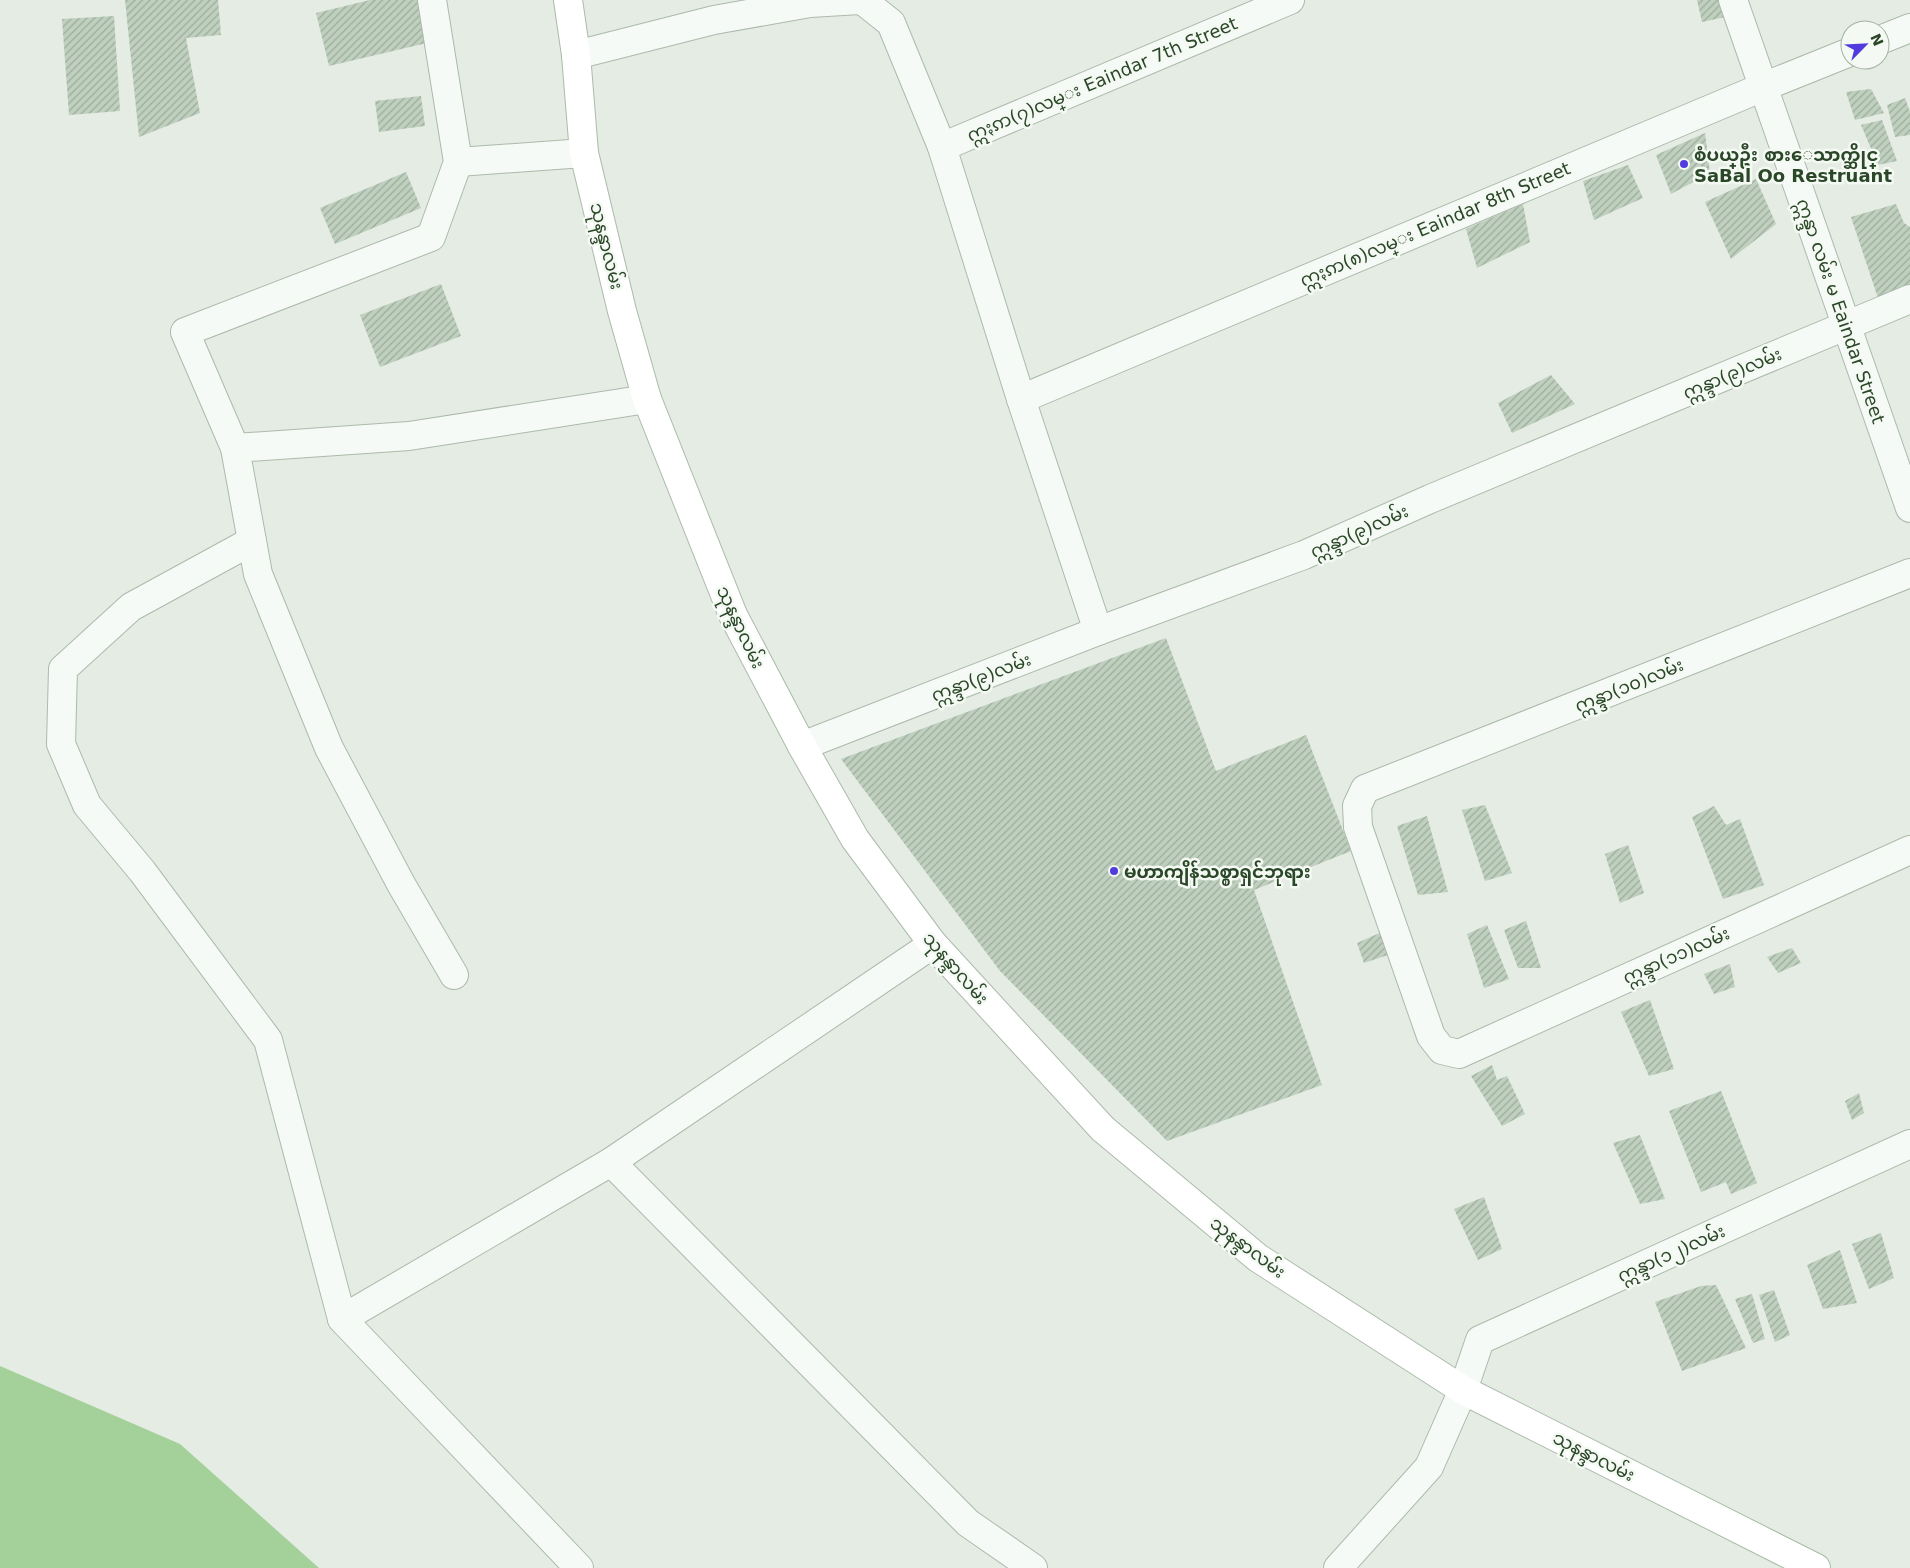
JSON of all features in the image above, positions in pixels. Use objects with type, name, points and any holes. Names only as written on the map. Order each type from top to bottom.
[{"type":"main road","name":"သုနန္ဒာလမ်း","points":[[568,0],[576,55],[584,153],[622,311],[647,399],[733,615],[802,746],[855,839],[933,944],[1110,1136],[1258,1258],[1463,1390],[1816,1568]]},
{"type":"street","points":[[432,0],[458,162],[431,237],[185,332],[235,448],[258,574],[330,748],[401,884],[454,975]]},
{"type":"street","points":[[576,55],[714,20],[810,3],[861,0],[891,22],[942,147],[1021,399],[1098,632]]},
{"type":"street","name":"ဣႏၵာ(၇)လမ္း Eaindar 7th Street","points":[[942,147],[1290,0]]},
{"type":"street","name":"ဣန္ဒာ လမ်း မ Eaindar Street","points":[[1733,0],[1910,508]]},
{"type":"street","points":[[1890,36],[1910,28]]},
{"type":"street","name":"ဣႏၵာ(၈)လမ္း Eaindar 8th Street","points":[[1021,399],[1763,86],[1840,56]]},
{"type":"street","points":[[458,162],[584,153]]},
{"type":"street","name":"ဣန္ဒာ(၉)လမ်း","points":[[802,746],[1304,555],[1430,499],[1910,299]]},
{"type":"street","points":[[235,448],[409,436],[647,399]]},
{"type":"street","points":[[252,541],[130,607],[63,670],[62,744],[87,805],[142,871],[268,1040],[342,1319],[579,1568]]},
{"type":"street","name":"ဣန္ဒာ(၁၀)လမ်း","points":[[1442,1050],[1431,1036],[1358,827],[1357,806],[1364,789],[1910,573]]},
{"type":"street","name":"ဣန္ဒာ(၁၁)လမ်း","points":[[1442,1050],[1459,1054],[1910,850]]},
{"type":"street","points":[[342,1319],[611,1162],[933,944]]},
{"type":"street","name":"ဣန္ဒာ(၁၂)လမ်း","points":[[1338,1568],[1429,1467],[1463,1390],[1480,1340],[1910,1144]]},
{"type":"street","points":[[611,1162],[968,1523],[1033,1568]]},
{"type":"shaded area","points":[[0,1366],[180,1444],[319,1568],[0,1568]]},
{"type":"building","points":[[125,0],[218,0],[221,35],[186,38],[200,113],[139,137]]},
{"type":"building","points":[[370,0],[417,0],[427,43],[329,66],[316,13]]},
{"type":"building","points":[[1697,0],[1724,0],[1730,16],[1702,22]]},
{"type":"building","points":[[114,16],[120,111],[69,115],[62,19]]},
{"type":"building","points":[[1871,89],[1884,113],[1855,120],[1846,92]]},
{"type":"building","points":[[421,96],[425,126],[379,132],[375,101]]},
{"type":"building","points":[[1905,98],[1910,112],[1910,135],[1895,137],[1887,105]]},
{"type":"building","points":[[1882,120],[1897,161],[1878,165],[1861,125]]},
{"type":"building","name":"စံပယ္ဦး စားေသာက္ဆိုင္ SaBal Oo Restruant","points":[[1705,133],[1710,173],[1671,194],[1656,155]]},
{"type":"building","points":[[1628,165],[1643,198],[1594,220],[1583,181]]},
{"type":"building","points":[[406,172],[421,208],[335,244],[320,208]]},
{"type":"building","points":[[1756,179],[1776,224],[1731,259],[1705,202]]},
{"type":"building","points":[[1523,204],[1530,242],[1477,268],[1466,229]]},
{"type":"building","points":[[1896,204],[1904,223],[1910,227],[1910,288],[1879,301],[1851,217]]},
{"type":"building","points":[[441,284],[461,336],[380,367],[360,315]]},
{"type":"building","points":[[1551,375],[1575,404],[1512,433],[1498,403]]},
{"type":"building","name":"မဟာကျိန်သစ္စာရှင်ဘုရား","points":[[1166,638],[1216,771],[1306,735],[1351,851],[1254,890],[1322,1085],[1167,1141],[1000,971],[841,759]]},
{"type":"building","points":[[1485,805],[1512,873],[1485,881],[1462,810]]},
{"type":"building","points":[[1714,806],[1726,825],[1740,819],[1764,885],[1723,899],[1692,817]]},
{"type":"building","points":[[1427,816],[1448,892],[1418,895],[1397,826]]},
{"type":"building","points":[[1628,845],[1644,893],[1620,903],[1605,854]]},
{"type":"building","points":[[1526,921],[1541,968],[1518,968],[1504,930]]},
{"type":"building","points":[[1487,925],[1509,979],[1484,988],[1467,934]]},
{"type":"building","points":[[1384,931],[1391,954],[1364,963],[1357,943]]},
{"type":"building","points":[[1792,948],[1801,963],[1778,973],[1767,957]]},
{"type":"building","points":[[1730,964],[1735,987],[1714,994],[1704,974]]},
{"type":"building","points":[[1650,1000],[1674,1069],[1649,1076],[1621,1012]]},
{"type":"building","points":[[1492,1065],[1497,1080],[1507,1076],[1525,1114],[1502,1126],[1471,1076]]},
{"type":"building","points":[[1721,1091],[1757,1183],[1731,1194],[1726,1182],[1701,1192],[1669,1111]]},
{"type":"building","points":[[1859,1093],[1864,1113],[1852,1120],[1845,1101]]},
{"type":"building","points":[[1640,1135],[1665,1199],[1640,1204],[1613,1143]]},
{"type":"building","points":[[1484,1197],[1502,1249],[1478,1260],[1454,1209]]},
{"type":"building","points":[[1881,1233],[1894,1278],[1869,1289],[1852,1244]]},
{"type":"building","points":[[1840,1250],[1857,1303],[1823,1309],[1807,1265]]},
{"type":"building","points":[[1716,1285],[1746,1348],[1682,1371],[1655,1302],[1701,1286]]},
{"type":"building","points":[[1774,1290],[1790,1335],[1775,1342],[1759,1295]]},
{"type":"building","points":[[1752,1294],[1765,1339],[1753,1343],[1735,1299]]},
{"type":"place","name":"စံပယ္ဦး စားေသာက္ဆိုင္ SaBal Oo Restruant","points":[[1684,164]]},
{"type":"place","name":"မဟာကျိန်သစ္စာရှင်ဘုရား","points":[[1114,871]]}]
